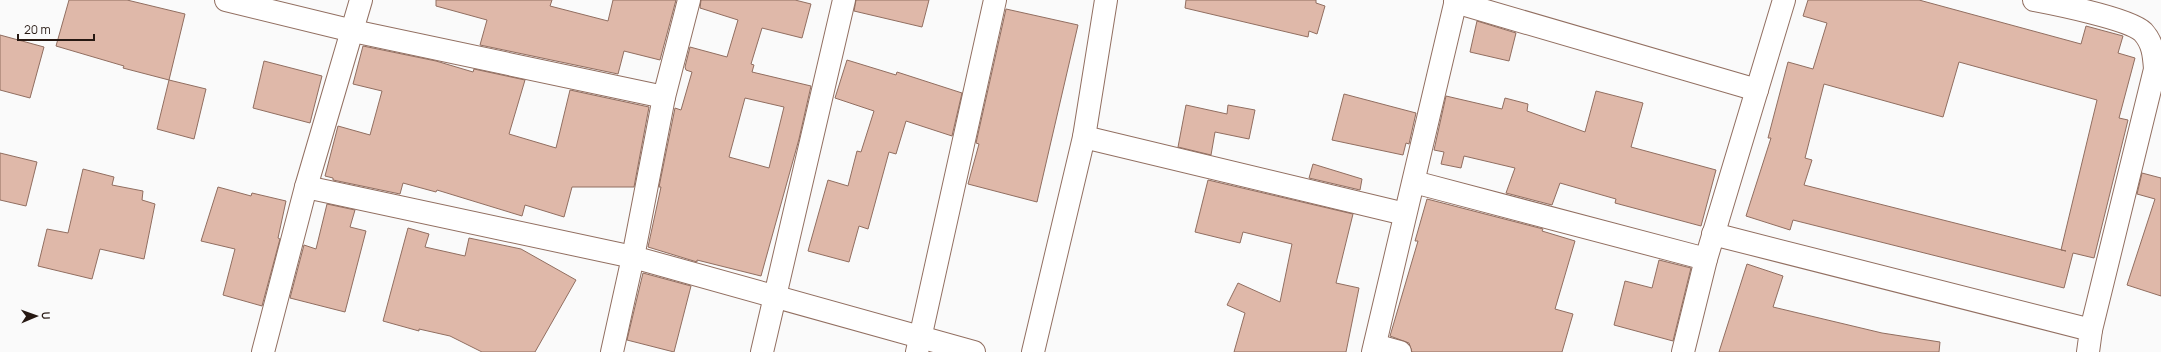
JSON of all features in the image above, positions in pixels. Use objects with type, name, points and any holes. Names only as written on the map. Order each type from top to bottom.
[{"type":"street","points":[[226,0],[353,31],[664,98]]},
{"type":"street","points":[[263,352],[306,187],[361,0]]},
{"type":"street","points":[[612,352],[633,257],[664,98],[689,0]]},
{"type":"street","points":[[762,352],[844,0]]},
{"type":"street","points":[[919,345],[995,0]]},
{"type":"street","points":[[1033,352],[1084,137],[1106,0]]},
{"type":"street","points":[[1683,352],[1713,234],[1784,0]]},
{"type":"street","points":[[1400,352],[1374,348],[1405,214],[1414,182],[1455,1],[1757,90]]},
{"type":"street","points":[[2040,1],[2126,22],[2142,31],[2151,42],[2154,56],[2155,69],[2088,352]]},
{"type":"street","points":[[1084,137],[1405,214]]},
{"type":"street","points":[[1414,182],[1706,259]]},
{"type":"street","points":[[306,187],[633,257],[775,296],[919,345],[974,352]]},
{"type":"street","points":[[1713,234],[2092,330]]},
{"type":"building","points":[[69,0],[127,0],[185,14],[169,80],[123,68],[124,66],[56,46]]},
{"type":"building","points":[[436,0],[552,0],[550,6],[608,21],[613,0],[676,0],[660,60],[624,51],[618,74],[480,45],[487,20],[436,6]]},
{"type":"building","points":[[701,0],[795,0],[811,4],[802,38],[762,28],[751,64],[754,65],[752,72],[811,86],[799,139],[761,276],[697,260],[697,262],[648,247],[661,187],[659,187],[675,108],[681,110],[692,72],[686,70],[685,67],[690,47],[727,57],[738,20],[700,8]],"holes":[[[745,98],[784,107],[769,168],[729,157]]]},
{"type":"building","points":[[856,0],[929,0],[922,27],[854,11]]},
{"type":"building","points":[[1186,0],[1316,0],[1316,3],[1325,6],[1317,34],[1309,31],[1308,37],[1185,8]]},
{"type":"building","points":[[1808,0],[1919,0],[2081,44],[2086,26],[2123,36],[2118,53],[2135,58],[2119,118],[2128,120],[2094,258],[2073,253],[2064,288],[1793,220],[1790,230],[1746,216],[1771,138],[1768,138],[1788,62],[1813,69],[1827,23],[1803,16]],"holes":[[[1959,62],[2097,100],[2061,250],[1804,185],[1812,160],[1805,158],[1824,84],[1943,117]]]},
{"type":"building","points":[[1006,9],[1078,25],[1037,202],[968,184],[979,144],[976,143]]},
{"type":"building","points":[[1477,21],[1516,33],[1509,61],[1470,52]]},
{"type":"building","points":[[0,35],[44,47],[30,98],[0,90]]},
{"type":"building","points":[[363,46],[436,61],[473,72],[474,69],[525,80],[509,134],[556,148],[570,90],[649,107],[634,187],[572,187],[564,217],[525,205],[522,216],[437,190],[436,192],[403,183],[400,194],[333,180],[333,178],[325,176],[338,126],[370,135],[382,91],[353,84]]},
{"type":"building","points":[[847,60],[896,75],[897,72],[962,93],[952,136],[906,121],[896,154],[889,152],[868,229],[859,226],[849,262],[808,251],[828,180],[848,186],[857,151],[861,152],[874,111],[835,98]]},
{"type":"building","points":[[264,61],[322,76],[310,123],[253,108]]},
{"type":"building","points":[[169,80],[206,89],[194,139],[157,129]]},
{"type":"building","points":[[1596,91],[1643,103],[1631,147],[1716,170],[1701,226],[1615,203],[1616,199],[1560,183],[1552,205],[1506,193],[1515,168],[1464,156],[1461,168],[1441,164],[1444,152],[1434,150],[1446,96],[1502,109],[1505,98],[1528,104],[1527,111],[1585,132]]},
{"type":"building","points":[[1344,94],[1416,113],[1409,144],[1406,143],[1403,155],[1332,140]]},
{"type":"building","points":[[1186,105],[1227,114],[1228,105],[1255,110],[1249,139],[1215,132],[1211,155],[1178,147]]},
{"type":"building","points":[[0,153],[37,162],[26,206],[0,200]]},
{"type":"building","points":[[1313,164],[1362,179],[1360,190],[1309,178]]},
{"type":"building","points":[[83,169],[114,177],[112,185],[143,191],[142,200],[155,204],[144,259],[100,249],[92,279],[38,266],[47,229],[68,233]]},
{"type":"building","points":[[2142,173],[2161,178],[2161,296],[2127,285],[2155,199],[2137,194]]},
{"type":"building","points":[[1208,180],[1353,214],[1336,283],[1359,288],[1346,352],[1234,352],[1245,313],[1227,305],[1238,283],[1280,302],[1292,244],[1243,232],[1240,243],[1195,232]]},
{"type":"building","points":[[218,187],[251,196],[252,193],[286,201],[278,238],[280,239],[262,306],[223,295],[235,249],[201,241]]},
{"type":"building","points":[[1427,199],[1543,229],[1542,231],[1575,241],[1555,309],[1573,314],[1562,352],[1412,352],[1409,343],[1390,336],[1418,241],[1415,241]]},
{"type":"building","points":[[327,204],[355,210],[350,227],[366,231],[345,312],[290,298],[304,245],[316,249]]},
{"type":"building","points":[[408,228],[429,234],[425,247],[465,256],[469,238],[521,249],[576,280],[535,352],[482,352],[450,336],[419,329],[419,331],[383,321]]},
{"type":"building","points":[[1659,260],[1691,268],[1673,341],[1614,325],[1625,281],[1652,288]]},
{"type":"building","points":[[1747,264],[1783,276],[1773,307],[1882,333],[1940,342],[1939,352],[1719,352]]},
{"type":"building","points":[[643,273],[691,286],[674,352],[627,340]]}]
